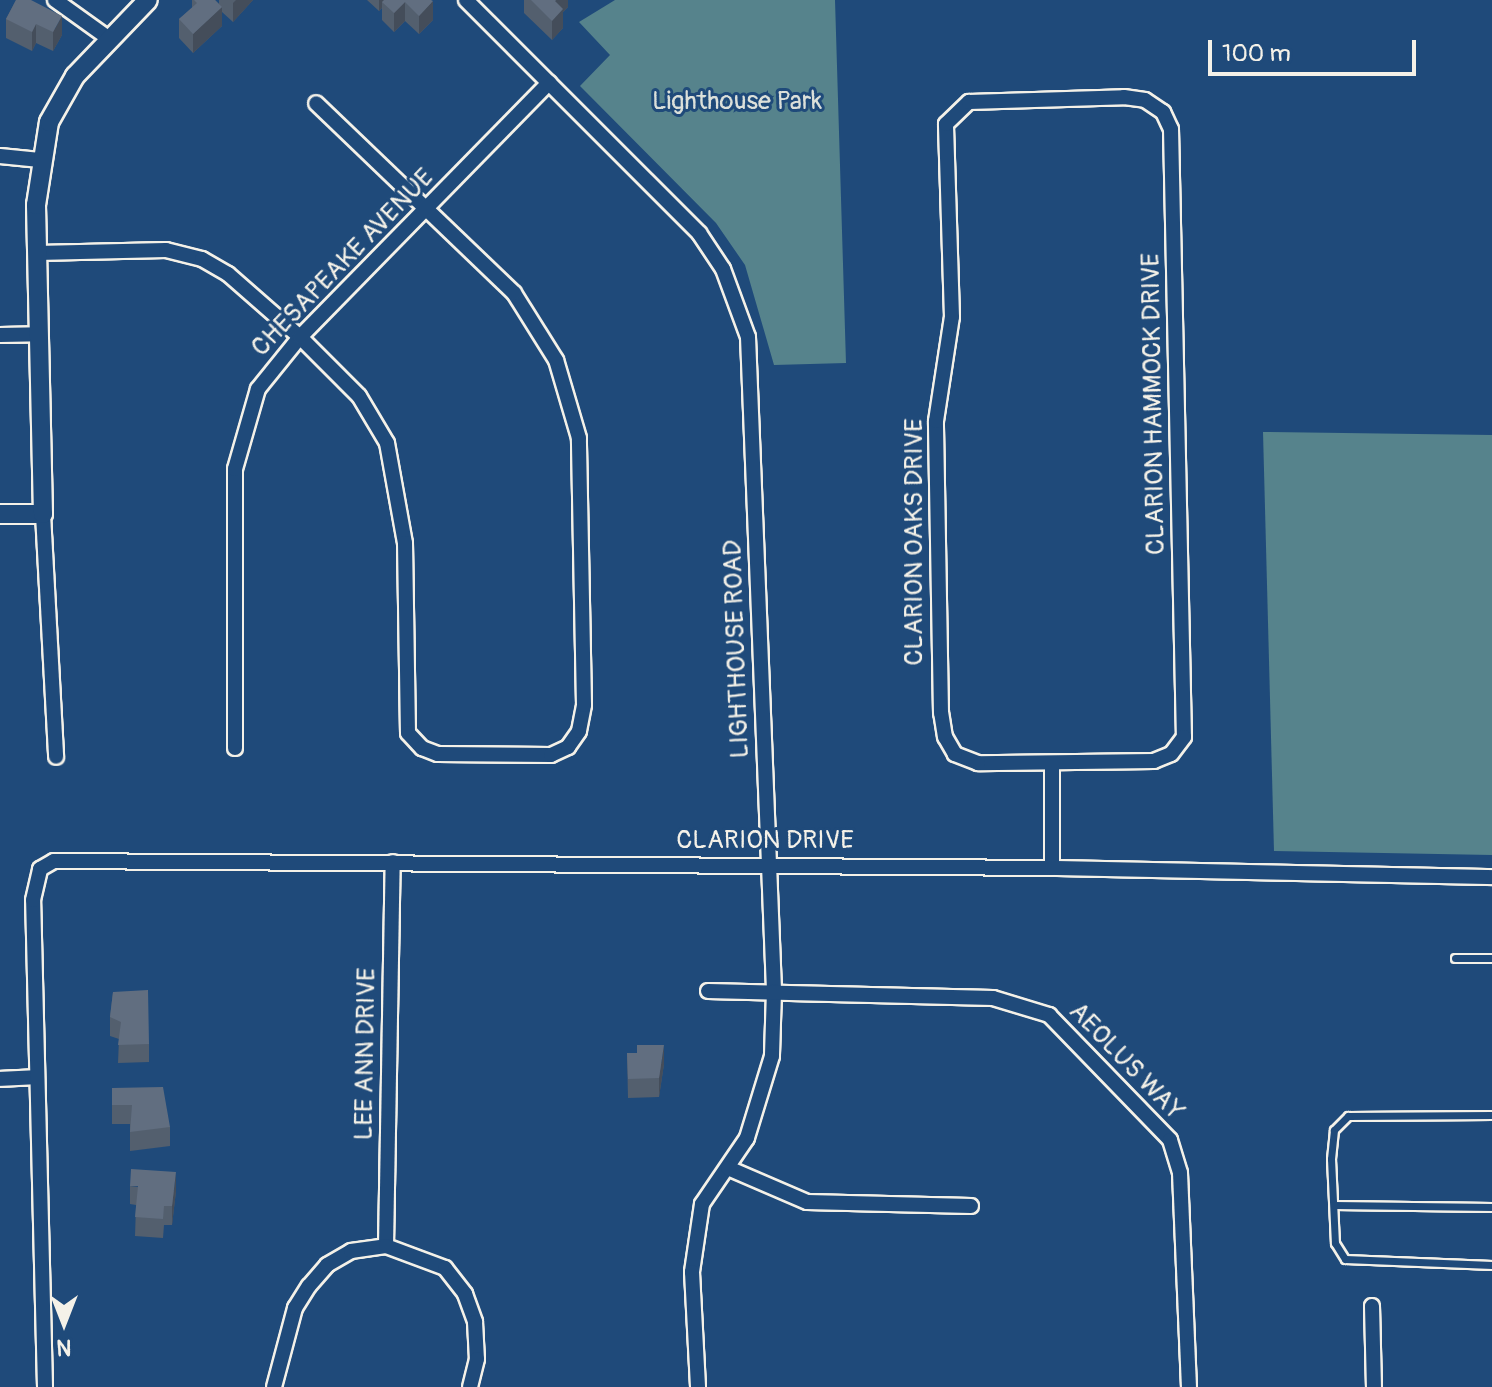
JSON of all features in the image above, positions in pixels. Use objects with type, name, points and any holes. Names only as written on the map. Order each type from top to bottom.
[{"type":"street","points":[[55,0],[108,38]]},
{"type":"street","points":[[56,757],[43,514],[37,253],[40,160],[49,122],[75,76],[108,38],[148,0]]},
{"type":"street","name":"LIGHTHOUSE ROAD","points":[[470,1],[699,233],[723,269],[748,337],[774,991],[772,1056],[760,1105],[728,1168],[702,1204],[695,1246],[698,1387]]},
{"type":"street","name":"CHESAPEAKE AVENUE","points":[[235,748],[235,469],[258,389],[300,337],[426,212],[549,83]]},
{"type":"street","name":"CLARION HAMMOCK DRIVE","points":[[985,100],[1135,98],[1163,112],[1171,129],[1184,737],[1171,754],[1154,761],[1052,764]]},
{"type":"street","name":"CLARION OAKS DRIVE","points":[[985,100],[962,106],[946,124],[952,317],[936,421],[941,713],[945,737],[955,754],[978,763],[1052,764]]},
{"type":"street","points":[[37,253],[166,250],[202,259],[228,274],[300,337],[359,396],[387,443],[399,490],[405,543],[408,733],[422,748],[438,754],[551,755],[568,747],[579,731],[584,705],[579,438],[556,360],[523,305],[316,103]]},
{"type":"street","points":[[0,156],[40,160]]},
{"type":"street","points":[[0,335],[39,334]]},
{"type":"street","points":[[0,514],[43,514]]},
{"type":"street","points":[[1052,764],[1052,868]]},
{"type":"street","name":"CLARION DRIVE","points":[[37,1077],[33,900],[40,869],[69,859],[1052,868],[1492,877]]},
{"type":"street","name":"LEE ANN DRIVE","points":[[386,1246],[393,862]]},
{"type":"street","name":"AEOLUS WAY","points":[[708,991],[993,998],[1049,1015],[1170,1140],[1180,1173],[1189,1387]]},
{"type":"street","points":[[0,1079],[37,1077],[45,1387]]},
{"type":"street","points":[[728,1168],[807,1202],[971,1206]]},
{"type":"street","points":[[274,1387],[295,1308],[309,1286],[327,1265],[351,1251],[386,1246],[445,1268],[465,1294],[475,1322],[477,1359],[470,1387]]},
{"type":"street","points":[[1372,1306],[1374,1387]]},
{"type":"lane","points":[[1455,958],[1492,958]]},
{"type":"lane","points":[[1492,1115],[1359,1114],[1340,1119],[1331,1159],[1335,1243],[1345,1259],[1492,1265]]},
{"type":"lane","points":[[1334,1205],[1492,1207]]},
{"type":"green space","name":"Lighthouse Park","points":[[615,0],[835,0],[846,363],[774,365],[745,265],[716,223],[580,86],[610,55],[579,22]]},
{"type":"green space","points":[[1263,432],[1492,435],[1492,855],[1274,851]]},
{"type":"building","points":[[16,0],[31,0],[62,16],[53,32],[36,24],[32,32],[6,19]]},
{"type":"building","points":[[194,0],[215,0],[222,7],[193,34],[179,19],[197,3]]},
{"type":"building","points":[[531,0],[556,0],[563,9],[552,21]]},
{"type":"building","points":[[433,1],[419,16],[405,2],[394,13],[382,2]]},
{"type":"building","points":[[148,990],[149,1044],[118,1045],[121,1022],[110,1017],[113,992]]},
{"type":"building","points":[[637,1045],[664,1045],[659,1078],[628,1079],[627,1053],[637,1053]]},
{"type":"building","points":[[163,1087],[170,1127],[130,1132],[132,1105],[112,1105],[112,1088]]},
{"type":"building","points":[[131,1169],[176,1172],[172,1206],[164,1206],[163,1219],[135,1217],[138,1186],[130,1186]]}]
